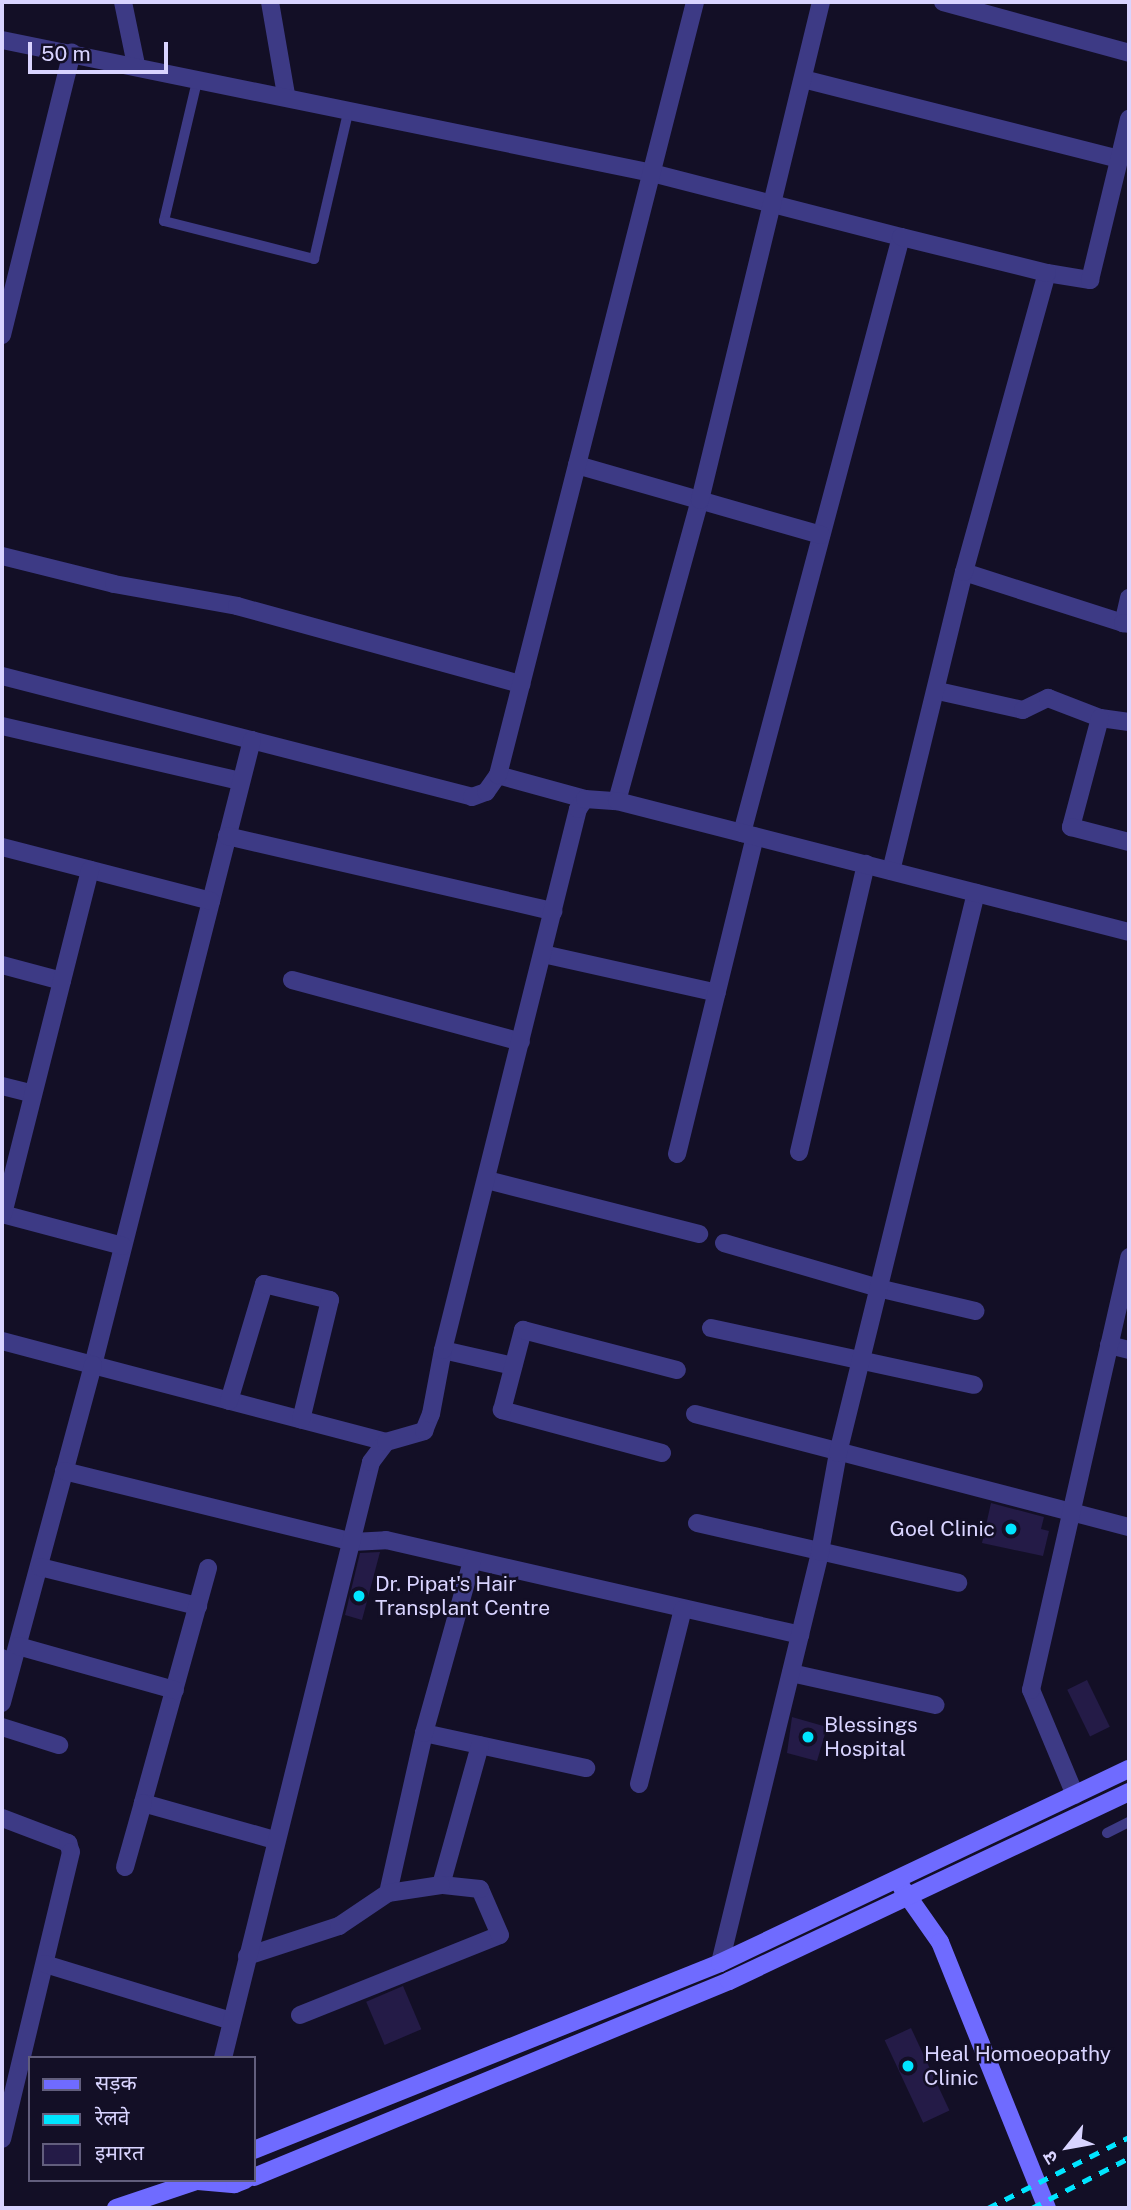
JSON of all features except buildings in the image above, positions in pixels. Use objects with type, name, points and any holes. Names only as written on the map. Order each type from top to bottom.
[{"type":"street","points":[[123,2],[136,65]]},
{"type":"street","points":[[270,2],[286,95]]},
{"type":"street","points":[[2,676],[472,797],[486,792],[498,775],[695,2]]},
{"type":"street","points":[[617,801],[700,500],[774,205],[821,2]]},
{"type":"street","points":[[943,2],[1129,53]]},
{"type":"street","points":[[2,40],[199,77],[652,173],[1047,273],[1090,280],[1129,119]]},
{"type":"street","points":[[2,335],[72,53]]},
{"type":"street","points":[[803,79],[1119,159]]},
{"type":"street","points":[[677,1154],[717,993],[749,834],[821,535],[901,237]]},
{"type":"street","points":[[891,871],[938,691],[964,572],[1047,273]]},
{"type":"street","points":[[578,465],[821,535]]},
{"type":"street","points":[[2,556],[114,584],[237,607],[521,684]]},
{"type":"street","points":[[964,572],[1126,624],[1129,598]]},
{"type":"street","points":[[938,691],[1023,710],[1048,698],[1100,718],[1129,722]]},
{"type":"street","points":[[1100,718],[1071,827],[1129,842]]},
{"type":"street","points":[[2,726],[241,781]]},
{"type":"street","points":[[2,1703],[12,1653],[40,1567],[93,1365],[252,740]]},
{"type":"street","points":[[498,775],[585,799],[617,801],[1129,932]]},
{"type":"street","points":[[2,1341],[386,1442],[424,1431],[578,809],[585,799]]},
{"type":"street","points":[[227,836],[553,911]]},
{"type":"street","points":[[2,847],[211,901]]},
{"type":"street","points":[[799,1152],[866,864]]},
{"type":"street","points":[[90,870],[2,1214],[123,1246]]},
{"type":"street","points":[[720,1963],[820,1552],[838,1453],[882,1289],[976,892]]},
{"type":"street","points":[[543,954],[717,993]]},
{"type":"street","points":[[2,965],[62,981]]},
{"type":"street","points":[[292,980],[521,1042]]},
{"type":"street","points":[[2,1086],[33,1094]]},
{"type":"street","points":[[487,1180],[699,1234]]},
{"type":"street","points":[[724,1242],[882,1289],[975,1311]]},
{"type":"street","points":[[1075,1795],[1031,1690],[1129,1257]]},
{"type":"street","points":[[229,1401],[264,1284],[330,1300],[301,1420]]},
{"type":"street","points":[[711,1328],[862,1363],[974,1385]]},
{"type":"street","points":[[662,1453],[502,1410],[523,1330],[677,1370]]},
{"type":"street","points":[[1109,1345],[1129,1350]]},
{"type":"street","points":[[443,1349],[513,1366]]},
{"type":"street","points":[[695,1414],[1129,1527]]},
{"type":"street","points":[[223,2056],[371,1462],[386,1442]]},
{"type":"street","points":[[64,1471],[352,1542],[386,1540],[800,1635]]},
{"type":"street","points":[[697,1523],[958,1583]]},
{"type":"street","points":[[388,1893],[424,1733],[472,1561]]},
{"type":"street","points":[[40,1567],[198,1606]]},
{"type":"street","points":[[125,1867],[208,1568]]},
{"type":"street","points":[[639,1784],[683,1609]]},
{"type":"street","points":[[12,1653],[175,1690]]},
{"type":"street","points":[[791,1672],[935,1705]]},
{"type":"street","points":[[2,1727],[59,1745]]},
{"type":"street","points":[[424,1733],[586,1768]]},
{"type":"street","points":[[441,1885],[480,1745]]},
{"type":"street","points":[[256,2176],[539,2063],[729,1981],[1075,1795],[1129,1769]]},
{"type":"street","points":[[256,2149],[903,1889],[1129,1793]]},
{"type":"street","points":[[144,1803],[275,1840]]},
{"type":"street","points":[[2,1818],[68,1843],[71,1852],[45,1964],[8,2090],[2,2138]]},
{"type":"street","points":[[247,1956],[339,1926],[388,1893],[441,1885],[480,1889],[500,1935],[300,2015]]},
{"type":"street","points":[[903,1889],[940,1942],[1047,2208]]},
{"type":"street","points":[[45,1964],[231,2021]]},
{"type":"street","points":[[116,2208],[195,2182]]},
{"type":"street","points":[[210,2182],[240,2182]]},
{"type":"lane","points":[[199,77],[164,222],[314,259],[350,108]]},
{"type":"lane","points":[[1107,1833],[1129,1822]]},
{"type":"railway","points":[[988,2208],[1129,2137]]},
{"type":"railway","points":[[1032,2208],[1129,2158]]},
{"type":"place","name":"Goel Clinic","points":[[1011,1529]]},
{"type":"place","name":"Dr. Pipat's Hair Transplant Centre","points":[[359,1596]]},
{"type":"place","name":"Blessings Hospital","points":[[808,1737]]},
{"type":"place","name":"Heal Homoeopathy Clinic","points":[[908,2066]]}]
